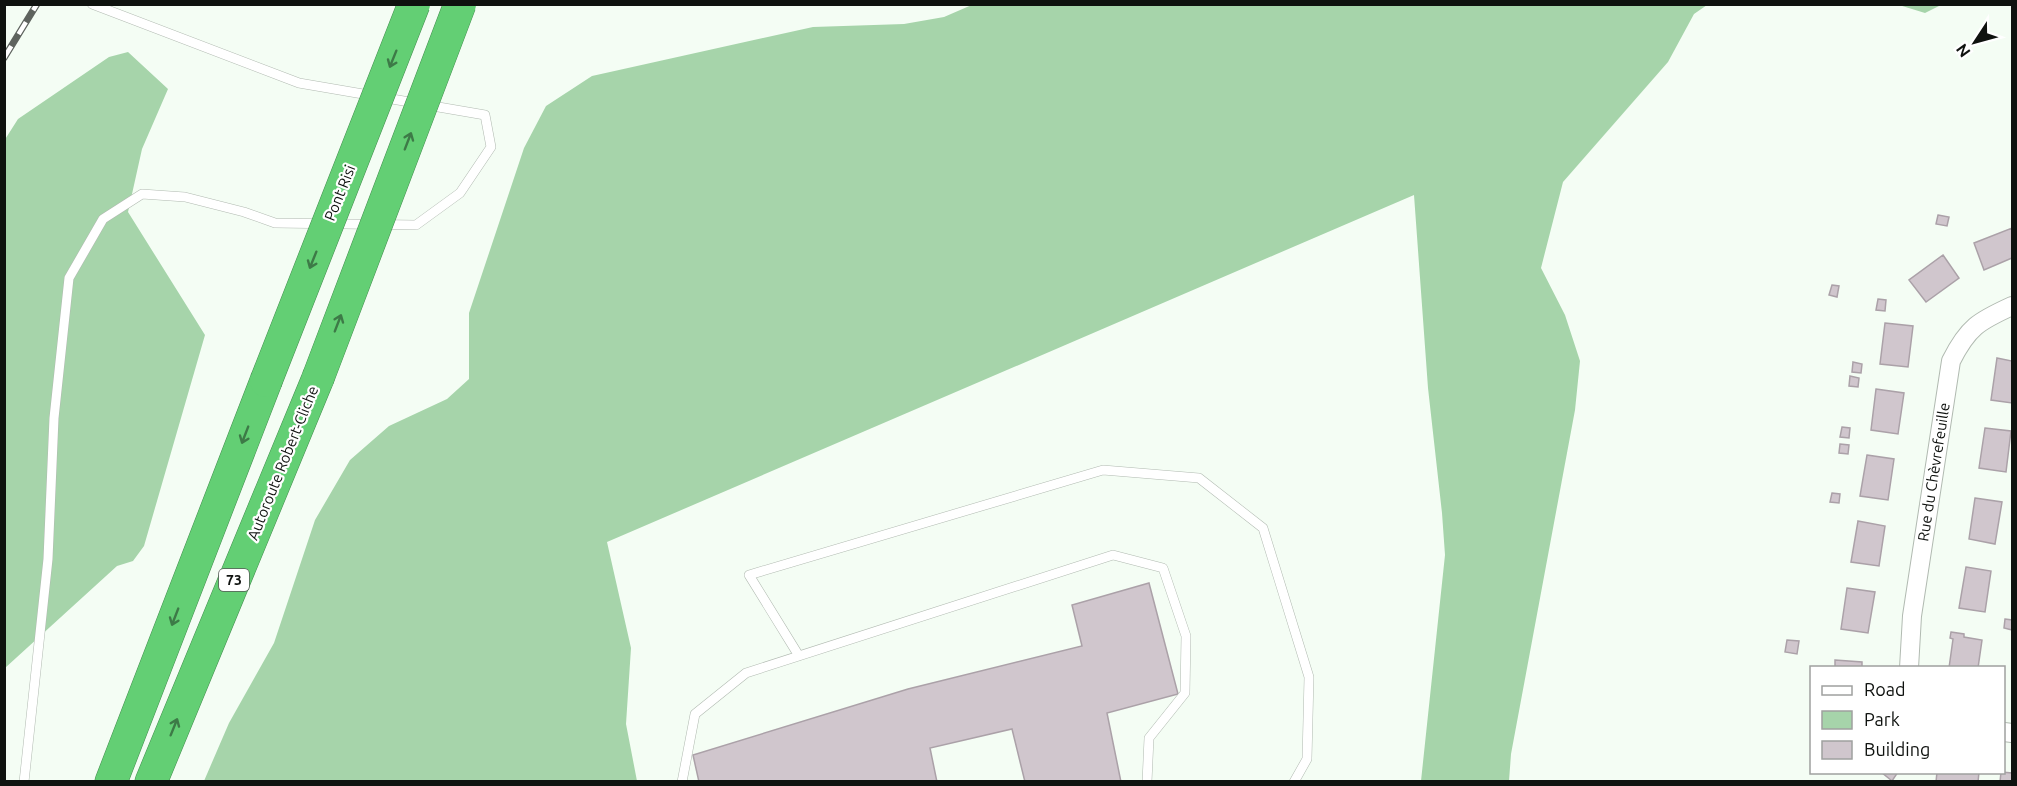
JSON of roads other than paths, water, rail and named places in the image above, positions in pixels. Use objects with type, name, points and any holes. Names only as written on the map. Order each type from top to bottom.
[{"type":"highway","name":"Pont Risi","points":[[111,782],[414,4]]},
{"type":"highway","name":"Autoroute Robert-Cliche","points":[[151,782],[318,378],[460,4]]},
{"type":"street","name":"Rue du Chèvrefeuille","points":[[1909,666],[1912,616],[1951,361],[1962,340],[1984,319],[2013,306]]},
{"type":"lane","points":[[24,782],[48,559],[54,418],[69,278],[103,219],[142,194],[185,196],[275,223],[416,225],[460,193],[491,147],[485,115],[299,83],[93,4]]},
{"type":"lane","points":[[799,656],[749,575],[1103,470],[1199,477],[1263,528],[1309,677],[1307,759],[1294,782]]},
{"type":"lane","points":[[682,782],[695,714],[746,673],[1113,555],[1162,568],[1186,636],[1185,693],[1149,738],[1147,782]]},
{"type":"railway","points":[[4,58],[37,4]]}]
